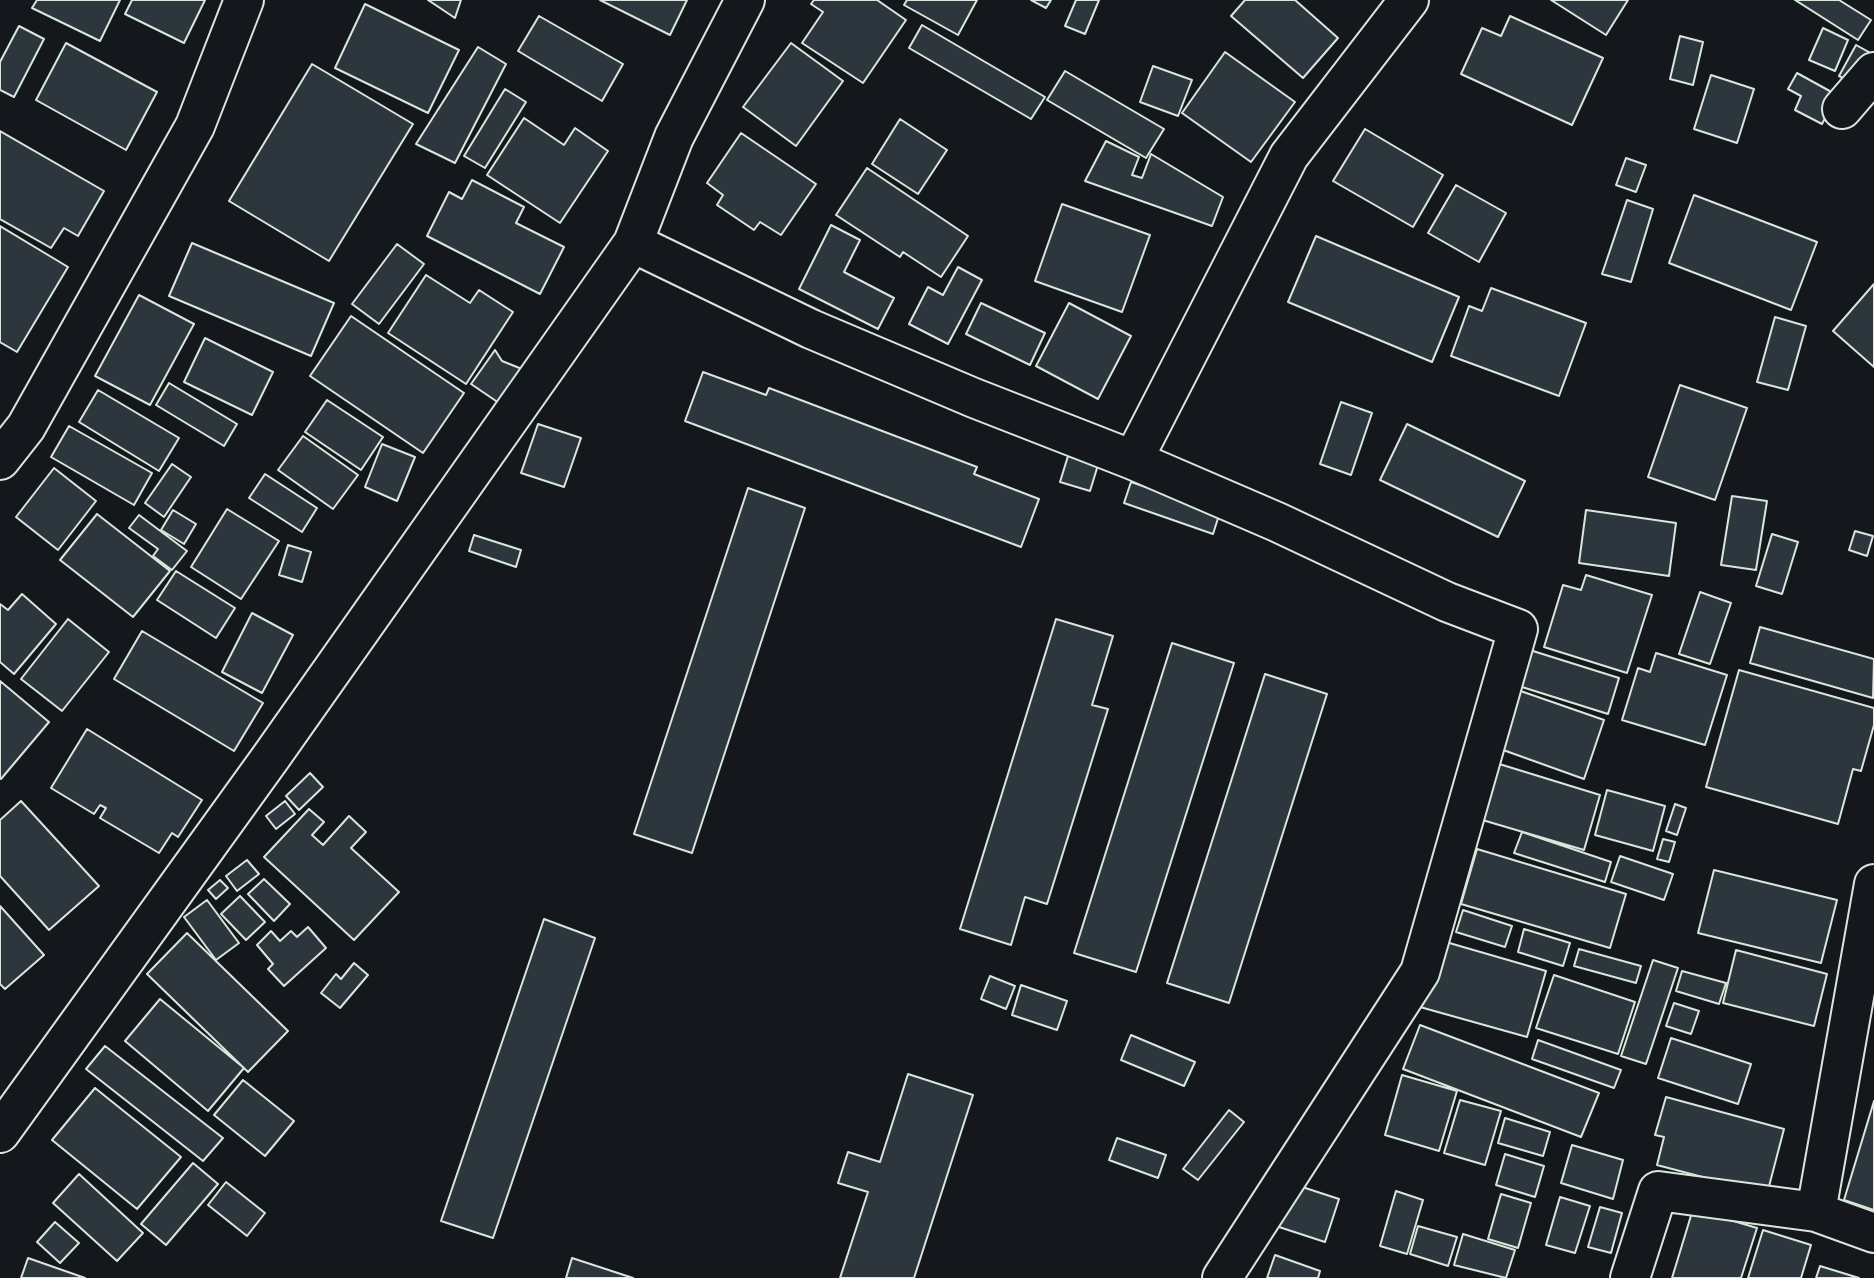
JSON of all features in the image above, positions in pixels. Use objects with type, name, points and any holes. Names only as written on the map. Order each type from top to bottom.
[{"type":"street","points":[[0,460],[26,427],[195,126],[244,0]]},
{"type":"street","points":[[0,1133],[271,757],[632,243],[674,137],[745,0]]},
{"type":"street","points":[[1133,460],[1289,156],[1409,0]]},
{"type":"street","points":[[1842,109],[1874,72]]},
{"type":"street","points":[[632,243],[823,334],[974,398],[1133,460],[1277,522],[1447,602],[1518,629],[1420,972],[1222,1278]]},
{"type":"street","points":[[1816,1212],[1874,884]]},
{"type":"street","points":[[1630,1278],[1658,1191],[1816,1212],[1874,1233]]},
{"type":"building","points":[[37,0],[120,0],[100,41],[32,8]]},
{"type":"building","points":[[132,0],[205,0],[184,43],[125,14]]},
{"type":"building","points":[[428,0],[461,0],[455,18]]},
{"type":"building","points":[[600,0],[687,0],[670,35]]},
{"type":"building","points":[[814,0],[877,0],[906,20],[863,83],[802,43],[823,12],[811,4]]},
{"type":"building","points":[[907,0],[977,0],[958,35],[904,5]]},
{"type":"building","points":[[1031,0],[1051,0],[1046,8]]},
{"type":"building","points":[[1076,0],[1099,0],[1085,34],[1065,26]]},
{"type":"building","points":[[1245,0],[1295,0],[1338,38],[1303,78],[1231,16]]},
{"type":"building","points":[[1551,0],[1628,0],[1606,35]]},
{"type":"building","points":[[1795,0],[1839,0],[1871,20],[1858,40]]},
{"type":"building","points":[[365,4],[459,50],[428,113],[335,68]]},
{"type":"building","points":[[539,16],[623,64],[602,101],[518,51]]},
{"type":"building","points":[[1510,16],[1603,58],[1572,125],[1461,74],[1482,28],[1501,36]]},
{"type":"building","points":[[922,25],[1045,97],[1031,119],[909,48]]},
{"type":"building","points":[[19,26],[44,39],[14,97],[0,90],[0,62]]},
{"type":"building","points":[[1823,28],[1848,40],[1835,71],[1809,60]]},
{"type":"building","points":[[1680,36],[1703,42],[1693,85],[1670,79]]},
{"type":"building","points":[[66,43],[157,92],[126,150],[36,100]]},
{"type":"building","points":[[791,43],[843,81],[796,146],[743,107]]},
{"type":"building","points":[[1856,45],[1874,55],[1858,86],[1839,76]]},
{"type":"building","points":[[478,47],[506,64],[455,163],[416,144]]},
{"type":"building","points":[[1225,52],[1295,102],[1251,162],[1182,113]]},
{"type":"building","points":[[312,64],[413,124],[329,261],[229,201]]},
{"type":"building","points":[[1153,66],[1192,80],[1178,116],[1140,102]]},
{"type":"building","points":[[1065,71],[1164,129],[1146,158],[1047,100]]},
{"type":"building","points":[[1797,73],[1837,95],[1822,124],[1795,110],[1801,96],[1788,89]]},
{"type":"building","points":[[1711,75],[1754,89],[1737,143],[1694,129]]},
{"type":"building","points":[[505,89],[526,102],[485,168],[464,156]]},
{"type":"building","points":[[524,118],[564,145],[575,128],[608,151],[560,223],[487,175]]},
{"type":"building","points":[[900,119],[947,150],[918,194],[872,164]]},
{"type":"building","points":[[1365,129],[1443,175],[1413,227],[1333,181]]},
{"type":"building","points":[[0,131],[104,191],[78,236],[64,228],[51,248],[0,219]]},
{"type":"building","points":[[741,133],[816,184],[781,235],[760,222],[754,230],[717,205],[723,195],[707,183]]},
{"type":"building","points":[[1106,141],[1139,157],[1132,175],[1142,178],[1151,154],[1223,197],[1212,226],[1085,181]]},
{"type":"building","points":[[1626,158],[1646,165],[1636,192],[1616,185]]},
{"type":"building","points":[[867,168],[968,236],[941,277],[903,252],[900,257],[836,215]]},
{"type":"building","points":[[472,180],[524,207],[516,223],[564,247],[540,294],[427,236],[449,192],[462,199]]},
{"type":"building","points":[[1456,185],[1506,213],[1479,262],[1428,233]]},
{"type":"building","points":[[1694,195],[1817,242],[1791,310],[1669,263]]},
{"type":"building","points":[[1627,200],[1653,209],[1631,282],[1602,274]]},
{"type":"building","points":[[1062,204],[1150,235],[1122,312],[1035,281]]},
{"type":"building","points":[[831,225],[860,240],[844,272],[894,298],[878,329],[799,289]]},
{"type":"building","points":[[0,226],[68,267],[17,352],[0,342]]},
{"type":"building","points":[[1316,236],[1459,297],[1432,362],[1288,302]]},
{"type":"building","points":[[192,243],[334,303],[311,356],[169,296]]},
{"type":"building","points":[[397,244],[424,264],[379,324],[352,304]]},
{"type":"building","points":[[958,267],[982,280],[948,344],[909,324],[928,287],[943,295]]},
{"type":"building","points":[[426,275],[470,303],[479,290],[513,312],[466,384],[388,333]]},
{"type":"building","points":[[1874,284],[1874,367],[1833,331]]},
{"type":"building","points":[[1491,288],[1586,323],[1559,396],[1451,356],[1469,306],[1482,311]]},
{"type":"building","points":[[139,295],[194,324],[150,405],[95,376]]},
{"type":"building","points":[[981,303],[1045,333],[1030,365],[966,334]]},
{"type":"building","points":[[1069,303],[1131,336],[1098,399],[1036,366]]},
{"type":"building","points":[[351,316],[464,393],[423,453],[310,376]]},
{"type":"building","points":[[1775,317],[1806,326],[1788,390],[1757,382]]},
{"type":"building","points":[[205,338],[273,372],[252,415],[184,382]]},
{"type":"building","points":[[495,350],[502,361],[522,369],[499,403],[471,384]]},
{"type":"building","points":[[703,372],[766,395],[769,388],[977,467],[974,474],[1039,499],[1021,547],[685,421]]},
{"type":"building","points":[[169,383],[237,424],[224,446],[156,405]]},
{"type":"building","points":[[1680,385],[1747,408],[1715,500],[1648,477]]},
{"type":"building","points":[[98,390],[179,438],[159,471],[79,422]]},
{"type":"building","points":[[327,400],[383,437],[361,470],[305,432]]},
{"type":"building","points":[[1341,402],[1372,413],[1351,475],[1320,464]]},
{"type":"building","points":[[538,424],[581,438],[564,487],[521,473]]},
{"type":"building","points":[[1407,424],[1525,481],[1498,537],[1380,480]]},
{"type":"building","points":[[69,426],[152,473],[134,505],[51,457]]},
{"type":"building","points":[[303,436],[358,475],[333,509],[278,470]]},
{"type":"building","points":[[382,444],[415,457],[397,501],[365,487]]},
{"type":"building","points":[[1068,456],[1098,465],[1090,491],[1060,482]]},
{"type":"building","points":[[172,464],[191,477],[164,517],[145,503]]},
{"type":"building","points":[[54,468],[96,501],[58,550],[16,517]]},
{"type":"building","points":[[265,474],[317,508],[302,532],[249,498]]},
{"type":"building","points":[[1131,482],[1220,512],[1213,534],[1124,503]]},
{"type":"building","points":[[748,488],[805,508],[692,853],[634,834]]},
{"type":"building","points":[[1732,496],[1767,501],[1756,570],[1721,565]]},
{"type":"building","points":[[227,509],[279,541],[241,599],[191,567]]},
{"type":"building","points":[[173,510],[196,524],[184,544],[161,530]]},
{"type":"building","points":[[1586,510],[1676,523],[1669,576],[1579,563]]},
{"type":"building","points":[[97,514],[170,571],[133,617],[60,560]]},
{"type":"building","points":[[139,515],[187,551],[172,570],[153,556],[158,549],[129,528]]},
{"type":"building","points":[[1855,531],[1873,536],[1867,556],[1849,550]]},
{"type":"building","points":[[1772,534],[1798,542],[1782,594],[1756,586]]},
{"type":"building","points":[[474,535],[521,550],[516,567],[469,551]]},
{"type":"building","points":[[288,545],[311,552],[302,582],[279,575]]},
{"type":"building","points":[[176,571],[235,608],[216,638],[157,600]]},
{"type":"building","points":[[1586,575],[1652,595],[1627,673],[1544,647],[1563,585],[1581,590]]},
{"type":"building","points":[[1700,592],[1731,603],[1710,664],[1679,654]]},
{"type":"building","points":[[22,594],[56,624],[14,674],[0,662],[0,604],[8,610]]},
{"type":"building","points":[[252,613],[293,635],[262,693],[222,672]]},
{"type":"building","points":[[68,619],[109,652],[62,711],[21,679]]},
{"type":"building","points":[[1056,619],[1113,636],[1092,705],[1108,709],[1047,904],[1025,897],[1011,945],[960,929]]},
{"type":"building","points":[[1760,627],[1874,659],[1873,698],[1750,663]]},
{"type":"building","points":[[142,631],[263,703],[234,751],[114,679]]},
{"type":"building","points":[[1172,643],[1234,663],[1136,972],[1074,953]]},
{"type":"building","points":[[1517,646],[1619,678],[1608,714],[1506,682]]},
{"type":"building","points":[[1656,653],[1727,675],[1705,745],[1622,720],[1638,668],[1650,672]]},
{"type":"building","points":[[1739,670],[1874,708],[1874,725],[1861,771],[1853,769],[1838,824],[1706,787]]},
{"type":"building","points":[[1265,674],[1327,694],[1229,1003],[1167,983]]},
{"type":"building","points":[[0,681],[49,722],[1,779],[0,778]]},
{"type":"building","points":[[1512,688],[1604,720],[1584,779],[1492,746]]},
{"type":"building","points":[[87,729],[202,800],[178,837],[172,833],[159,853],[100,818],[106,808],[100,805],[94,814],[51,788]]},
{"type":"building","points":[[1496,763],[1600,795],[1584,850],[1479,819]]},
{"type":"building","points":[[310,773],[323,787],[299,810],[286,796]]},
{"type":"building","points":[[1607,790],[1665,806],[1653,851],[1595,835]]},
{"type":"building","points":[[21,801],[99,886],[49,930],[0,876],[0,820]]},
{"type":"building","points":[[285,801],[295,814],[276,829],[266,816]]},
{"type":"building","points":[[1675,804],[1686,808],[1677,835],[1666,831]]},
{"type":"building","points":[[309,809],[324,822],[312,835],[323,845],[349,816],[366,832],[351,848],[399,892],[354,940],[264,857]]},
{"type":"building","points":[[1522,832],[1611,862],[1605,882],[1514,853]]},
{"type":"building","points":[[1663,839],[1675,842],[1669,862],[1657,859]]},
{"type":"building","points":[[1477,849],[1626,894],[1610,948],[1461,904]]},
{"type":"building","points":[[1620,856],[1673,874],[1664,900],[1611,882]]},
{"type":"building","points":[[247,860],[259,874],[237,891],[226,876]]},
{"type":"building","points":[[1714,870],[1837,900],[1821,963],[1698,933]]},
{"type":"building","points":[[264,879],[290,904],[274,921],[248,894]]},
{"type":"building","points":[[220,880],[228,888],[216,899],[208,890]]},
{"type":"building","points":[[240,896],[265,922],[246,940],[221,914]]},
{"type":"building","points":[[207,900],[239,943],[216,960],[184,917]]},
{"type":"building","points":[[0,906],[44,955],[5,989],[0,984]]},
{"type":"building","points":[[1463,910],[1512,926],[1505,947],[1456,932]]},
{"type":"building","points":[[544,919],[595,938],[493,1238],[441,1221]]},
{"type":"building","points":[[308,927],[326,948],[284,986],[268,969],[273,964],[257,945],[271,931],[280,941],[291,931],[297,937]]},
{"type":"building","points":[[1524,929],[1570,943],[1563,966],[1518,952]]},
{"type":"building","points":[[187,933],[288,1031],[248,1072],[147,974]]},
{"type":"building","points":[[1439,940],[1546,971],[1527,1037],[1420,1007]]},
{"type":"building","points":[[1579,949],[1641,966],[1636,983],[1574,966]]},
{"type":"building","points":[[1736,950],[1827,974],[1814,1026],[1723,1003]]},
{"type":"building","points":[[1653,960],[1678,968],[1646,1064],[1621,1056]]},
{"type":"building","points":[[354,963],[368,975],[340,1008],[321,993],[336,974],[341,979]]},
{"type":"building","points":[[1682,971],[1726,983],[1719,1004],[1676,991]]},
{"type":"building","points":[[1554,975],[1635,1002],[1618,1054],[1536,1028]]},
{"type":"building","points":[[990,976],[1015,986],[1006,1009],[981,999]]},
{"type":"building","points":[[1021,985],[1067,1001],[1057,1030],[1012,1015]]},
{"type":"building","points":[[160,999],[244,1068],[208,1111],[125,1041]]},
{"type":"building","points":[[1674,1003],[1699,1011],[1691,1034],[1666,1026]]},
{"type":"building","points":[[1420,1025],[1599,1093],[1581,1137],[1403,1069]]},
{"type":"building","points":[[1131,1035],[1195,1062],[1184,1086],[1121,1060]]},
{"type":"building","points":[[1671,1038],[1751,1064],[1738,1104],[1658,1078]]},
{"type":"building","points":[[1538,1040],[1621,1070],[1614,1088],[1532,1059]]},
{"type":"building","points":[[105,1046],[223,1138],[203,1161],[86,1069]]},
{"type":"building","points":[[908,1074],[973,1095],[914,1278],[840,1278],[868,1192],[838,1183],[848,1152],[880,1162]]},
{"type":"building","points":[[1402,1075],[1457,1091],[1439,1151],[1385,1135]]},
{"type":"building","points":[[243,1080],[294,1121],[265,1156],[214,1115]]},
{"type":"building","points":[[95,1088],[181,1157],[137,1209],[52,1140]]},
{"type":"building","points":[[1666,1097],[1784,1129],[1767,1194],[1657,1165],[1664,1137],[1655,1135]]},
{"type":"building","points":[[1460,1100],[1501,1111],[1485,1165],[1444,1153]]},
{"type":"building","points":[[1874,1101],[1874,1210],[1844,1200]]},
{"type":"building","points":[[1229,1110],[1244,1122],[1198,1180],[1183,1169]]},
{"type":"building","points":[[1505,1118],[1550,1132],[1543,1156],[1498,1143]]},
{"type":"building","points":[[1117,1138],[1166,1155],[1158,1178],[1109,1160]]},
{"type":"building","points":[[1572,1145],[1623,1160],[1613,1199],[1561,1183]]},
{"type":"building","points":[[1505,1154],[1544,1166],[1535,1197],[1496,1185]]},
{"type":"building","points":[[193,1163],[218,1184],[166,1245],[141,1224]]},
{"type":"building","points":[[79,1174],[143,1233],[117,1261],[53,1203]]},
{"type":"building","points":[[226,1182],[265,1213],[247,1236],[208,1205]]},
{"type":"building","points":[[1293,1184],[1339,1199],[1325,1242],[1279,1227]]},
{"type":"building","points":[[1396,1191],[1423,1200],[1407,1254],[1380,1246]]},
{"type":"building","points":[[1501,1194],[1531,1203],[1518,1248],[1488,1239]]},
{"type":"building","points":[[1560,1197],[1590,1206],[1575,1253],[1546,1245]]},
{"type":"building","points":[[1600,1207],[1622,1213],[1611,1253],[1588,1247]]},
{"type":"building","points":[[1693,1209],[1757,1228],[1741,1278],[1672,1278]]},
{"type":"building","points":[[55,1222],[79,1243],[60,1263],[37,1242]]},
{"type":"building","points":[[1418,1226],[1457,1237],[1448,1266],[1410,1254]]},
{"type":"building","points":[[1763,1230],[1811,1245],[1801,1278],[1748,1278]]},
{"type":"building","points":[[1463,1234],[1515,1250],[1506,1278],[1454,1265]]},
{"type":"building","points":[[1275,1255],[1320,1271],[1318,1278],[1267,1278]]},
{"type":"building","points":[[28,1258],[85,1278],[21,1278]]},
{"type":"building","points":[[572,1258],[633,1278],[566,1278]]},
{"type":"building","points":[[1820,1266],[1859,1278],[1816,1278]]}]
